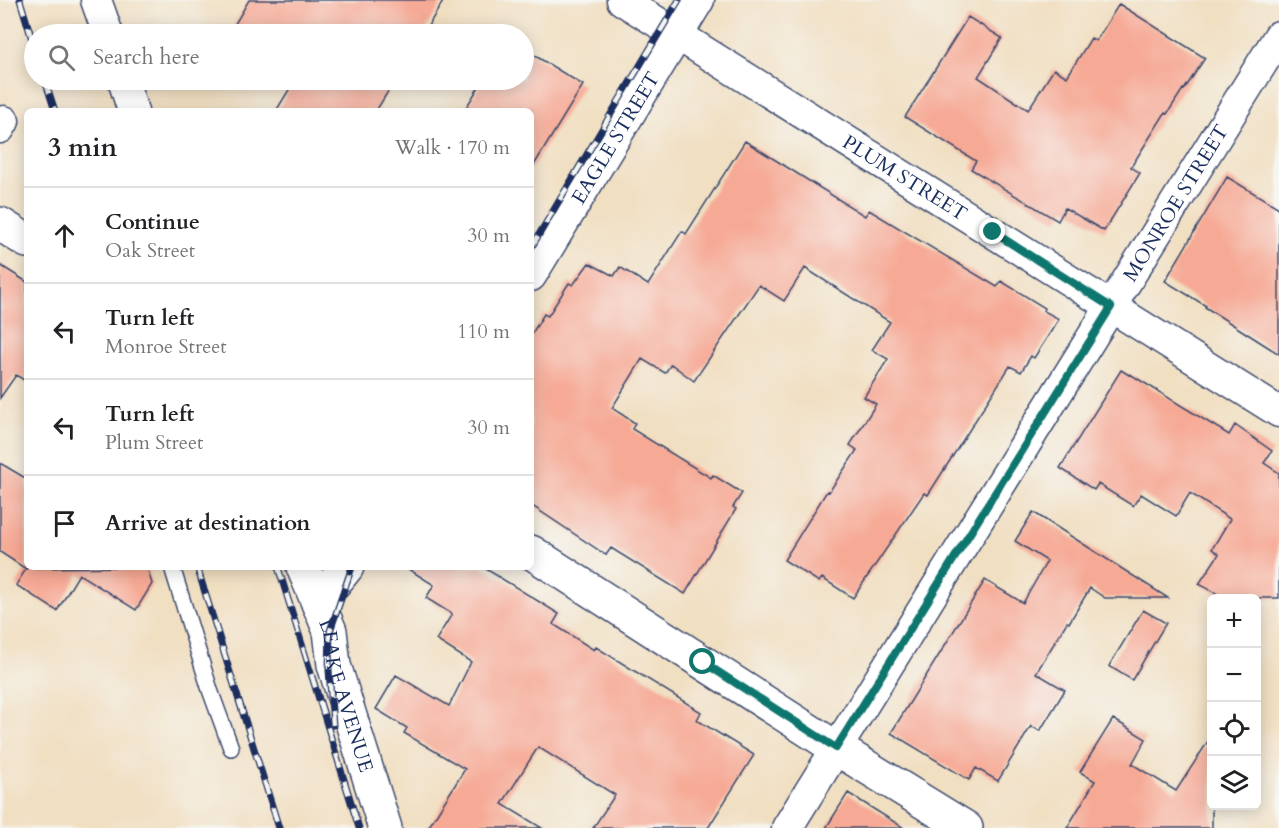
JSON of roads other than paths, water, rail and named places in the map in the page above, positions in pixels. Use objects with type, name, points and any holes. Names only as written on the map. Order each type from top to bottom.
[{"type":"main road","points":[[0,224],[24,239]]},
{"type":"main road","points":[[534,554],[836,748],[966,828]]},
{"type":"main road","name":"LEAKE AVENUE","points":[[304,570],[330,632],[334,665],[385,828]]},
{"type":"main road","points":[[318,603],[345,570]]},
{"type":"street","points":[[96,0],[104,24]]},
{"type":"street","name":"PLUM STREET","points":[[622,0],[1279,411]]},
{"type":"street","name":"EAGLE STREET","points":[[534,271],[699,0]]},
{"type":"street","name":"MONROE STREET","points":[[788,828],[1279,36]]},
{"type":"street","points":[[126,90],[132,108]]},
{"type":"lane","points":[[173,570],[210,690],[231,748]]},
{"type":"railway","points":[[20,0],[27,24]]},
{"type":"railway","points":[[534,243],[679,0]]},
{"type":"railway","points":[[48,90],[54,108]]},
{"type":"railway","points":[[198,570],[279,828]]},
{"type":"railway","points":[[279,570],[359,828]]},
{"type":"railway","points":[[333,725],[329,670],[330,631],[351,570]]}]
